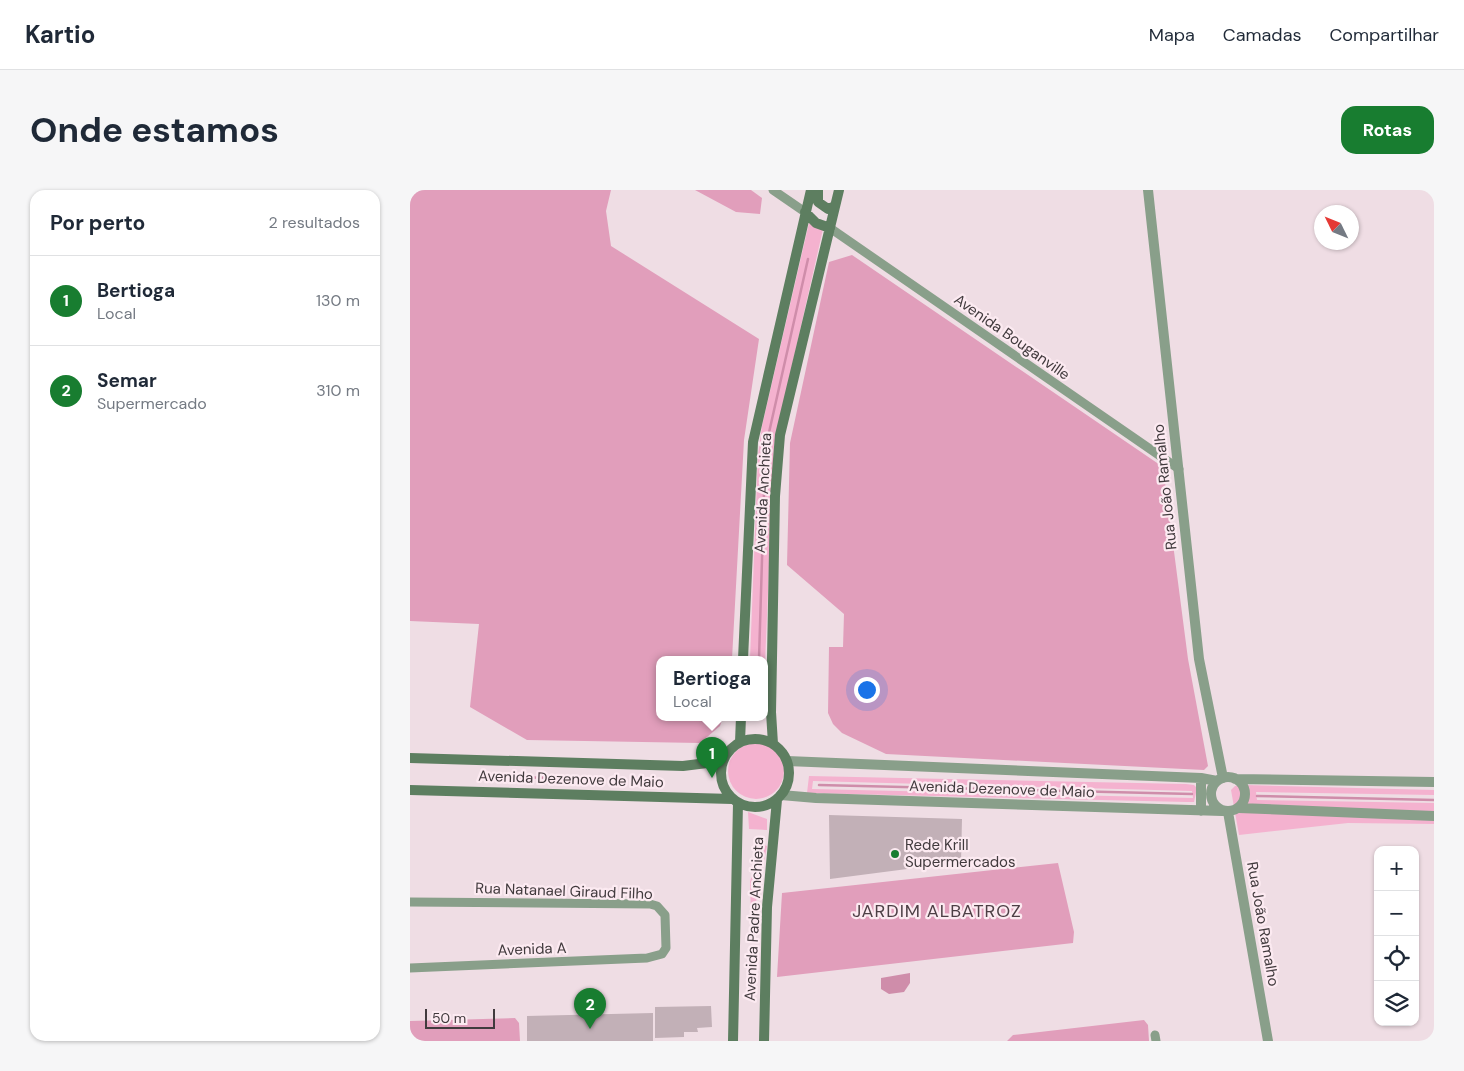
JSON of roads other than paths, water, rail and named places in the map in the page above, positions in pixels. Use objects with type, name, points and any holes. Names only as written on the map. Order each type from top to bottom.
[{"type":"main road","name":"Avenida Anchieta","points":[[743,656],[754,442],[811,190]]},
{"type":"main road","points":[[818,190],[818,202],[828,209],[835,206]]},
{"type":"main road","name":"Avenida Anchieta","points":[[773,744],[771,712],[780,436],[839,190]]},
{"type":"main road","points":[[805,212],[816,223],[830,228]]},
{"type":"main road","points":[[740,742],[741,721]]},
{"type":"main road","points":[[751,739],[773,744],[782,751],[787,761],[789,779],[779,798],[758,807],[735,801],[726,793],[721,778],[722,761],[740,742],[751,739]]},
{"type":"main road","name":"Avenida Dezenove de Maio","points":[[410,758],[683,766],[722,761]]},
{"type":"main road","name":"Avenida Dezenove de Maio","points":[[410,790],[735,801]]},
{"type":"main road","name":"Avenida Padre Anchieta","points":[[764,1041],[767,907],[779,798]]},
{"type":"main road","name":"Avenida Padre Anchieta","points":[[733,1041],[735,801]]},
{"type":"street","points":[[773,190],[805,212]]},
{"type":"street","name":"Rua João Ramalho","points":[[1148,190],[1199,660],[1220,779]]},
{"type":"street","name":"Avenida Bouganville","points":[[830,228],[1179,469]]},
{"type":"street","name":"Avenida Dezenove de Maio","points":[[787,761],[1220,779]]},
{"type":"street","points":[[1201,778],[1201,811]]},
{"type":"street","points":[[1235,778],[1242,784],[1246,792],[1243,803],[1239,808]]},
{"type":"street","points":[[1434,782],[1235,778],[1220,779],[1212,791],[1212,797],[1217,808],[1225,811],[1239,808],[1434,816]]},
{"type":"street","name":"Avenida Dezenove de Maio","points":[[779,798],[1225,811]]},
{"type":"street","name":"Rua João Ramalho","points":[[1225,811],[1268,1041]]},
{"type":"street","name":"Rua Natanael Giraud Filho","points":[[410,902],[650,904],[657,906],[665,915],[666,948],[656,958]]},
{"type":"street","name":"Avenida A","points":[[410,968],[656,958]]},
{"type":"waterway","points":[[759,656],[765,460],[768,437],[808,259]]},
{"type":"waterway","points":[[489,777],[574,778]]},
{"type":"waterway","points":[[819,785],[1192,794]]},
{"type":"waterway","points":[[1257,796],[1434,800]]},
{"type":"place","name":"Bertioga","points":[[712,778]]},
{"type":"place","name":"Rede Krill Supermercados","points":[[895,854]]},
{"type":"place","name":"Semar","points":[[590,1029]]},
{"type":"district","name":"JARDIM ALBATROZ","points":[[937,911]]}]
